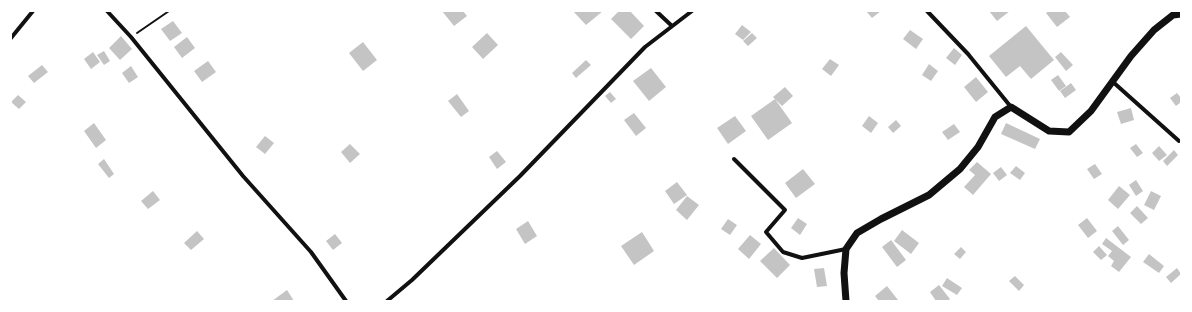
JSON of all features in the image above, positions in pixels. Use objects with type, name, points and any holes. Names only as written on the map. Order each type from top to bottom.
[{"type":"street","points":[[11,38],[33,11]]},
{"type":"street","points":[[107,11],[131,37],[243,176],[311,252],[346,301]]},
{"type":"street","points":[[656,11],[672,26]]},
{"type":"street","points":[[386,301],[412,280],[520,176],[645,47],[692,11]]},
{"type":"street","points":[[928,11],[968,54],[1011,107],[1049,131],[1069,132],[1091,111],[1131,56],[1154,30],[1173,15],[1179,13]]},
{"type":"street","points":[[1112,82],[1179,141]]},
{"type":"street","points":[[846,301],[844,273],[846,249],[857,233],[881,218],[929,195],[960,169],[978,147],[995,117],[1011,107]]},
{"type":"street","points":[[734,158],[785,210],[766,232],[783,252],[802,258],[846,249]]},
{"type":"path","points":[[131,37],[169,11]]},
{"type":"building","points":[[442,11],[463,11],[467,16],[454,26]]},
{"type":"building","points":[[573,11],[603,11],[586,25]]},
{"type":"building","points":[[619,11],[630,11],[644,26],[631,39],[611,19]]},
{"type":"building","points":[[866,11],[881,11],[872,18]]},
{"type":"building","points":[[989,11],[1010,11],[997,21]]},
{"type":"building","points":[[1049,11],[1065,11],[1070,17],[1057,27],[1046,13]]},
{"type":"building","points":[[173,21],[182,33],[170,41],[161,29]]},
{"type":"building","points":[[742,25],[751,32],[743,40],[735,34]]},
{"type":"building","points":[[1026,26],[1054,60],[1031,79],[1020,66],[1006,77],[989,56]]},
{"type":"building","points":[[910,30],[923,39],[916,49],[903,39]]},
{"type":"building","points":[[487,33],[498,45],[483,59],[472,47]]},
{"type":"building","points":[[752,33],[757,38],[748,46],[743,41]]},
{"type":"building","points":[[121,36],[132,49],[120,60],[109,48]]},
{"type":"building","points":[[187,37],[195,48],[182,58],[174,47]]},
{"type":"building","points":[[363,42],[377,60],[363,71],[349,53]]},
{"type":"building","points":[[954,48],[962,55],[955,65],[946,58]]},
{"type":"building","points":[[104,51],[110,61],[104,65],[97,55]]},
{"type":"building","points":[[93,52],[100,62],[91,69],[84,59]]},
{"type":"building","points":[[1061,52],[1073,65],[1066,71],[1055,57]]},
{"type":"building","points":[[830,59],[839,65],[831,76],[822,69]]},
{"type":"building","points":[[586,60],[591,65],[576,78],[572,73]]},
{"type":"building","points":[[208,61],[216,72],[202,82],[194,71]]},
{"type":"building","points":[[929,64],[938,71],[931,81],[922,75]]},
{"type":"building","points":[[42,65],[48,72],[34,83],[28,76]]},
{"type":"building","points":[[131,66],[138,77],[129,83],[122,73]]},
{"type":"building","points":[[651,68],[666,87],[649,101],[633,81]]},
{"type":"building","points":[[1058,75],[1066,86],[1059,91],[1051,80]]},
{"type":"building","points":[[976,77],[988,92],[976,102],[964,87]]},
{"type":"building","points":[[1071,83],[1076,90],[1065,98],[1060,91]]},
{"type":"building","points":[[785,87],[793,96],[782,106],[773,97]]},
{"type":"building","points":[[610,92],[616,99],[611,103],[605,96]]},
{"type":"building","points":[[1177,93],[1181,98],[1181,102],[1176,106],[1170,98]]},
{"type":"building","points":[[457,94],[469,111],[461,117],[448,101]]},
{"type":"building","points":[[18,95],[26,102],[19,109],[11,102]]},
{"type":"building","points":[[775,99],[792,123],[768,140],[751,116]]},
{"type":"building","points":[[1131,108],[1134,120],[1121,124],[1117,112]]},
{"type":"building","points":[[634,113],[646,128],[636,136],[624,120]]},
{"type":"building","points":[[735,116],[746,131],[728,144],[717,128]]},
{"type":"building","points":[[869,116],[878,123],[871,133],[862,126]]},
{"type":"building","points":[[896,120],[901,126],[893,133],[888,127]]},
{"type":"building","points":[[94,123],[106,140],[96,148],[84,131]]},
{"type":"building","points":[[1006,123],[1040,139],[1035,149],[1001,134]]},
{"type":"building","points":[[954,124],[960,132],[948,140],[942,132]]},
{"type":"building","points":[[265,136],[274,143],[265,154],[256,147]]},
{"type":"building","points":[[350,144],[360,154],[350,163],[341,152]]},
{"type":"building","points":[[1136,144],[1143,153],[1137,157],[1130,148]]},
{"type":"building","points":[[1159,146],[1167,155],[1159,161],[1152,153]]},
{"type":"building","points":[[1174,150],[1178,155],[1167,166],[1163,161]]},
{"type":"building","points":[[497,151],[506,162],[497,169],[489,157]]},
{"type":"building","points":[[104,159],[114,174],[109,178],[98,164]]},
{"type":"building","points":[[977,162],[991,174],[973,195],[964,187],[975,175],[969,170]]},
{"type":"building","points":[[1095,164],[1102,174],[1094,179],[1087,169]]},
{"type":"building","points":[[1016,166],[1025,173],[1020,180],[1010,173]]},
{"type":"building","points":[[1001,167],[1007,175],[999,181],[993,173]]},
{"type":"building","points":[[803,169],[815,184],[796,198],[785,183]]},
{"type":"building","points":[[1136,180],[1143,191],[1136,196],[1129,185]]},
{"type":"building","points":[[677,182],[687,195],[674,204],[665,191]]},
{"type":"building","points":[[1119,186],[1130,195],[1118,209],[1108,200]]},
{"type":"building","points":[[153,191],[160,200],[148,209],[141,201]]},
{"type":"building","points":[[1151,191],[1161,196],[1154,210],[1144,205]]},
{"type":"building","points":[[687,196],[699,205],[687,220],[676,210]]},
{"type":"building","points":[[1137,206],[1148,218],[1141,224],[1130,213]]},
{"type":"building","points":[[798,218],[807,224],[800,235],[791,228]]},
{"type":"building","points":[[1087,218],[1097,231],[1088,238],[1078,225]]},
{"type":"building","points":[[728,219],[737,225],[730,235],[721,229]]},
{"type":"building","points":[[528,221],[537,236],[525,244],[516,229]]},
{"type":"building","points":[[1118,226],[1129,240],[1123,245],[1112,231]]},
{"type":"building","points":[[902,230],[919,243],[911,254],[894,241]]},
{"type":"building","points":[[197,231],[204,239],[191,250],[184,243]]},
{"type":"building","points":[[642,232],[654,251],[634,265],[621,246]]},
{"type":"building","points":[[335,234],[342,243],[333,250],[326,241]]},
{"type":"building","points":[[750,235],[761,244],[749,259],[738,249]]},
{"type":"building","points":[[1106,238],[1131,257],[1119,272],[1111,266],[1114,261],[1108,256],[1112,251],[1102,244]]},
{"type":"building","points":[[891,240],[906,260],[897,267],[882,247]]},
{"type":"building","points":[[1099,246],[1107,255],[1101,260],[1093,252]]},
{"type":"building","points":[[961,247],[966,252],[960,259],[954,254]]},
{"type":"building","points":[[774,248],[790,265],[777,278],[760,261]]},
{"type":"building","points":[[1149,254],[1164,266],[1159,273],[1143,262]]},
{"type":"building","points":[[824,268],[827,286],[817,287],[814,269]]},
{"type":"building","points":[[1177,268],[1181,274],[1171,283],[1166,277]]},
{"type":"building","points":[[1015,276],[1024,285],[1019,291],[1009,281]]},
{"type":"building","points":[[947,278],[962,288],[957,295],[942,286]]},
{"type":"building","points":[[939,285],[950,299],[948,301],[936,301],[930,292]]},
{"type":"building","points":[[887,286],[898,301],[879,301],[875,296]]},
{"type":"building","points":[[287,290],[294,301],[272,301]]}]
